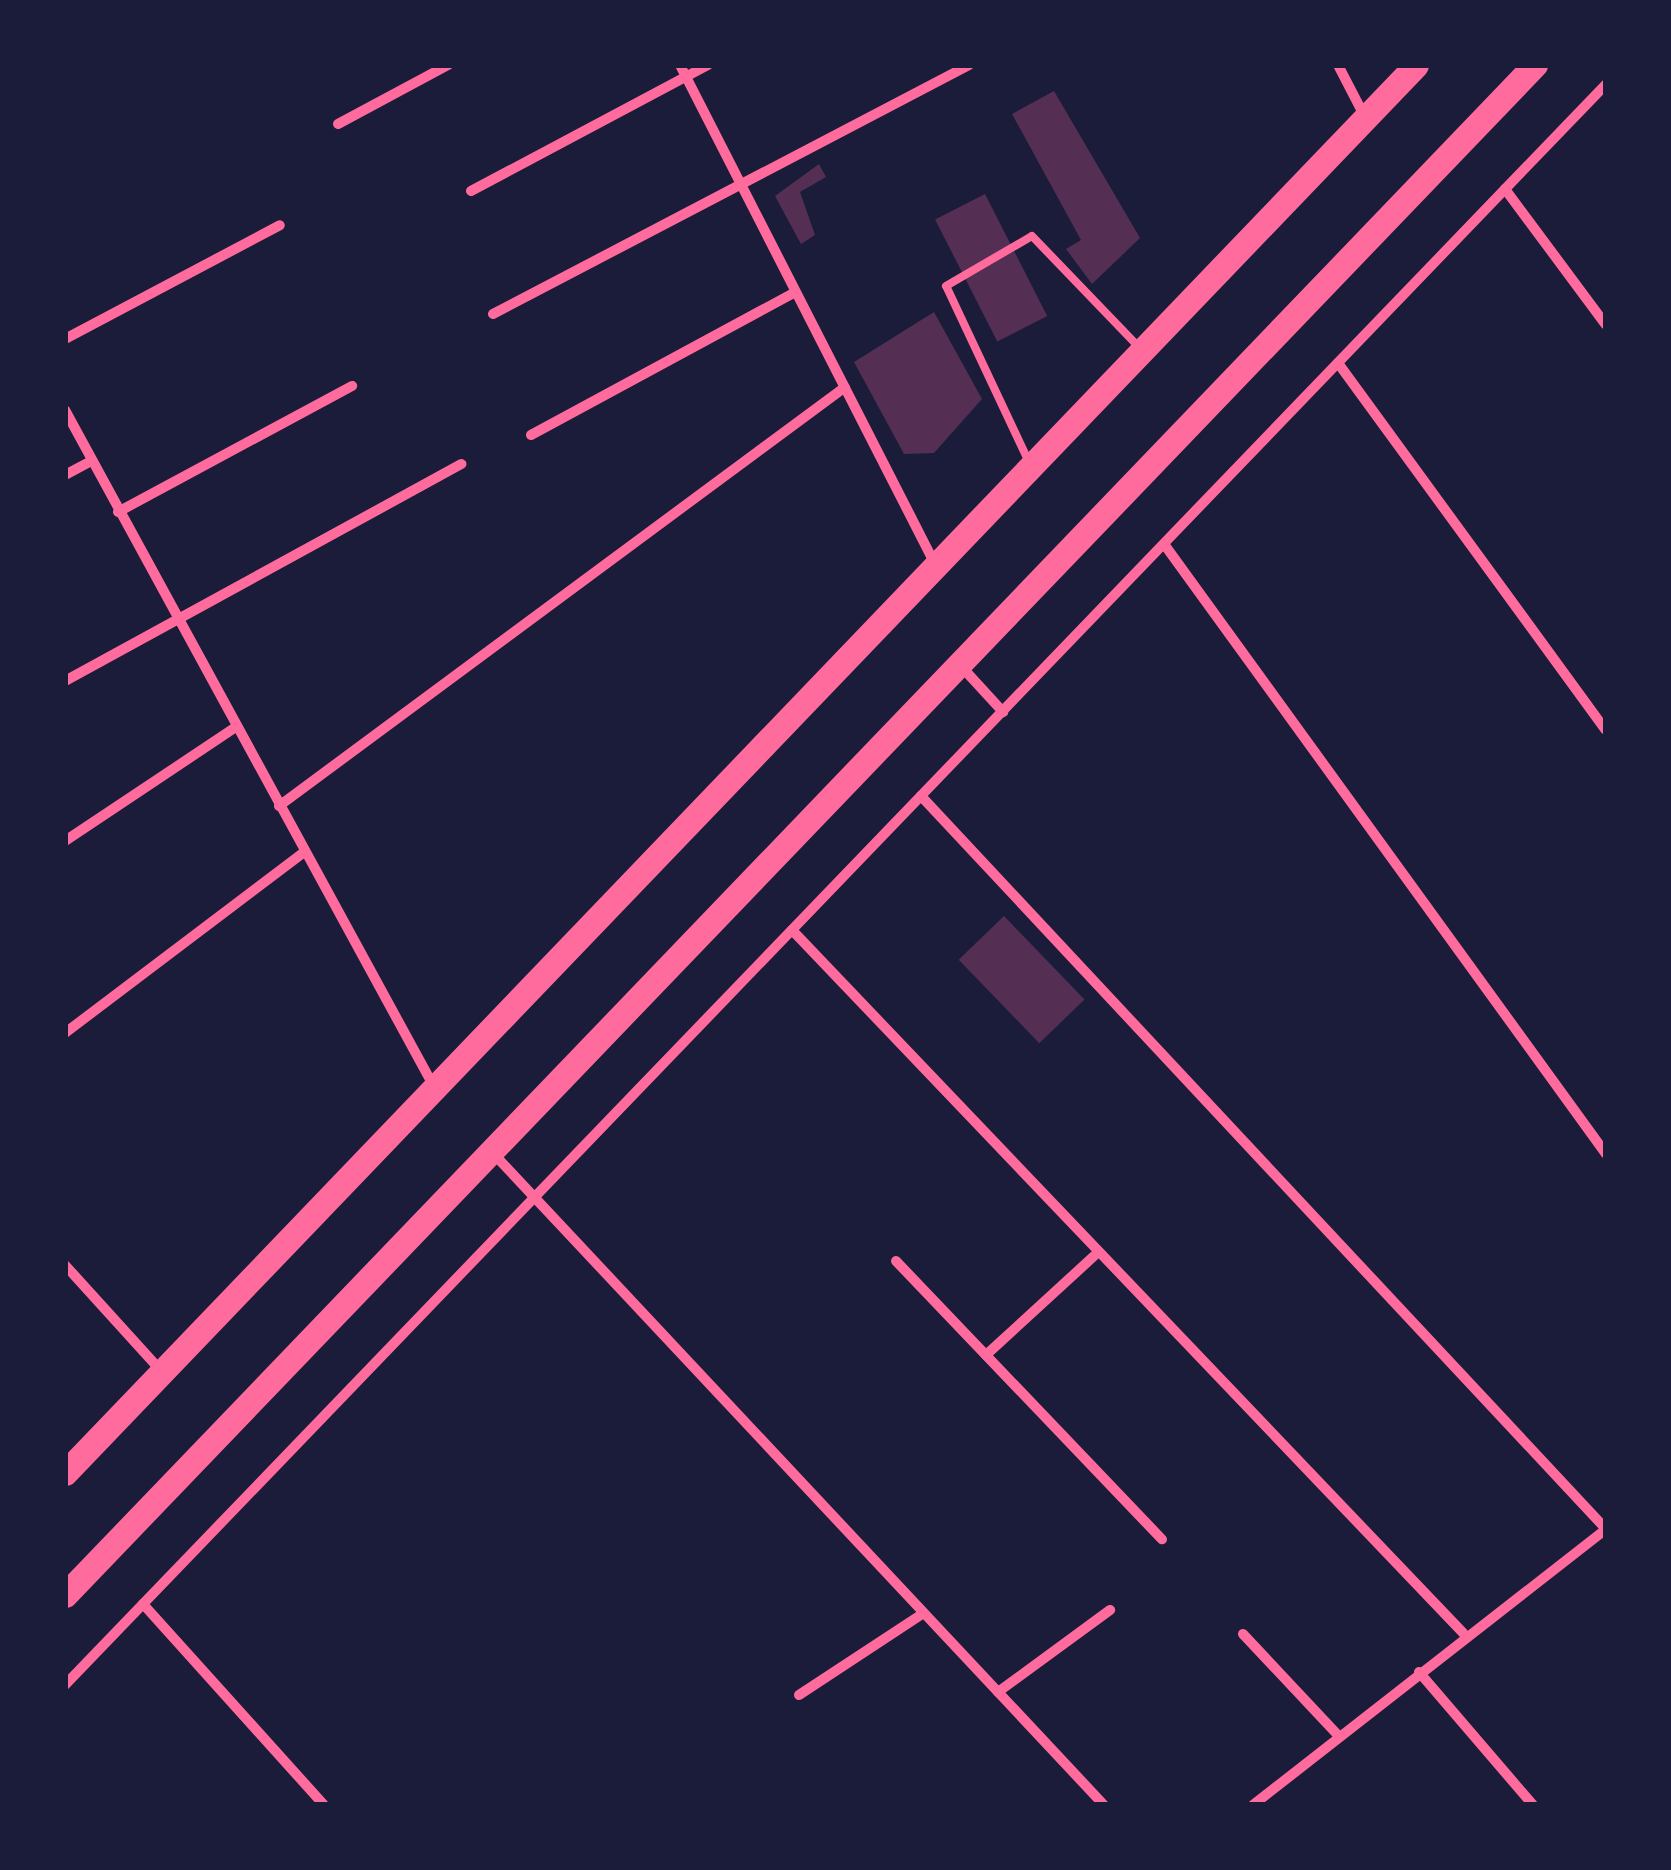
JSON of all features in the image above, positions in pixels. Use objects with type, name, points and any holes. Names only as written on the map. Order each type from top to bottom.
[{"type":"main road","points":[[65,1472],[1416,65]]},
{"type":"main road","points":[[65,1595],[1535,65]]},
{"type":"street","points":[[338,124],[448,65]]},
{"type":"street","points":[[680,65],[936,565]]},
{"type":"street","points":[[471,192],[708,65]]},
{"type":"street","points":[[493,314],[969,65]]},
{"type":"street","points":[[1338,65],[1366,118]]},
{"type":"street","points":[[65,1685],[1606,84]]},
{"type":"street","points":[[1505,189],[1606,325]]},
{"type":"street","points":[[65,339],[280,225]]},
{"type":"street","points":[[531,436],[796,292]]},
{"type":"street","points":[[1338,363],[1606,730]]},
{"type":"street","points":[[118,512],[352,386]]},
{"type":"street","points":[[279,806],[845,387]]},
{"type":"street","points":[[65,410],[434,1086]]},
{"type":"street","points":[[65,475],[91,461]]},
{"type":"street","points":[[65,681],[175,617],[462,464]]},
{"type":"street","points":[[1164,544],[1606,1154]]},
{"type":"street","points":[[959,664],[1002,712]]},
{"type":"street","points":[[65,841],[236,727]]},
{"type":"street","points":[[921,796],[1606,1529],[1463,1633],[1253,1805]]},
{"type":"street","points":[[65,1033],[304,852]]},
{"type":"street","points":[[792,930],[1094,1256],[1463,1633]]},
{"type":"street","points":[[492,1151],[1104,1805]]},
{"type":"street","points":[[986,1355],[1094,1256]]},
{"type":"street","points":[[896,1261],[1162,1539]]},
{"type":"street","points":[[65,1265],[163,1372]]},
{"type":"street","points":[[143,1604],[324,1805]]},
{"type":"street","points":[[998,1692],[1110,1610]]},
{"type":"street","points":[[798,1695],[924,1613]]},
{"type":"street","points":[[1243,1634],[1338,1736]]},
{"type":"street","points":[[1419,1672],[1534,1805]]},
{"type":"lane","points":[[1031,465],[946,286],[1032,236],[1142,350]]},
{"type":"building","points":[[1054,91],[1140,238],[1092,284],[1066,249],[1081,240],[1012,114]]},
{"type":"building","points":[[819,164],[826,177],[800,192],[815,235],[801,244],[775,196]]},
{"type":"building","points":[[985,194],[1047,316],[997,341],[935,219]]},
{"type":"building","points":[[934,312],[982,399],[934,453],[904,454],[854,362]]},
{"type":"building","points":[[1004,916],[1085,999],[1039,1043],[959,960]]}]
